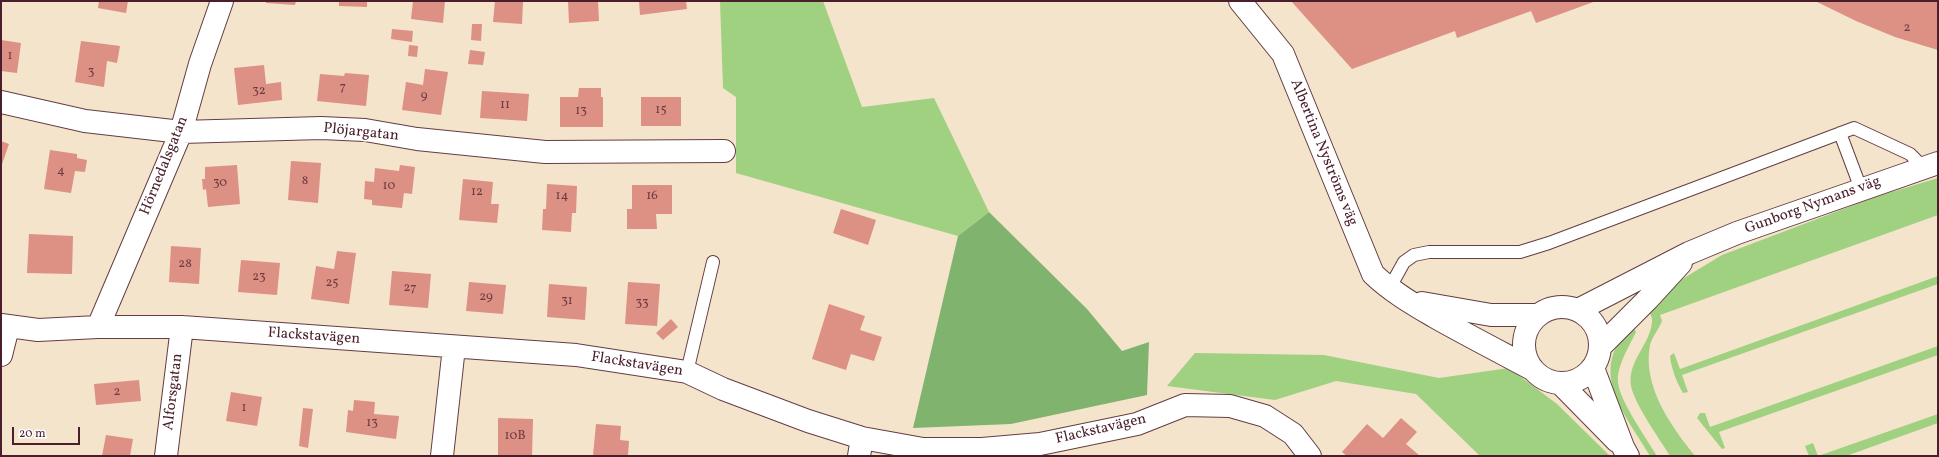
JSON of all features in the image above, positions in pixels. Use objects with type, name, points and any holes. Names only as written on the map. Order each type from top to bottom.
[{"type":"street","name":"Hörnedalsgatan","points":[[98,327],[181,132],[200,64],[222,1]]},
{"type":"street","name":"Albertina Nyströms väg","points":[[1240,1],[1283,54],[1373,274],[1389,289],[1408,301],[1480,342],[1532,369]]},
{"type":"street","name":"Plöjargatan","points":[[1,102],[85,121],[181,132],[321,128],[364,130],[417,139],[545,152],[724,151]]},
{"type":"street","name":"Gunborg Nymans väg","points":[[1578,310],[1690,253],[1737,233],[1931,165]]},
{"type":"street","name":"Gunborg Nymans väg","points":[[1601,346],[1648,299],[1690,253]]},
{"type":"street","name":"Albertina Nyströms väg","points":[[1408,301],[1491,315],[1536,316]]},
{"type":"street","points":[[1560,306],[1578,310],[1588,317],[1594,324],[1599,336],[1601,346],[1598,359],[1593,368],[1582,378],[1569,383],[1551,381],[1532,369],[1527,361],[1524,346],[1525,332],[1536,316],[1544,310],[1560,306]]},
{"type":"street","name":"Flackstavägen","points":[[5,326],[38,330],[98,327],[182,328],[576,355],[687,372],[730,392],[808,421],[861,447],[982,449],[1040,444],[1137,424],[1185,405],[1230,406],[1265,416],[1293,434],[1310,456]]},
{"type":"street","points":[[1,355],[5,326]]},
{"type":"street","name":"Alforsgatan","points":[[166,456],[182,328]]},
{"type":"street","points":[[442,456],[454,347]]},
{"type":"street","points":[[1593,368],[1625,452]]},
{"type":"street","points":[[1560,383],[1625,452]]},
{"type":"lane","points":[[1389,289],[1404,262],[1414,255],[1429,252],[1520,252],[1555,241],[1854,128],[1931,165]]},
{"type":"lane","points":[[1840,133],[1861,189]]},
{"type":"lane","points":[[687,372],[713,262]]},
{"type":"green space","points":[[720,1],[823,1],[862,107],[934,98],[989,212],[958,236],[736,173],[736,97],[723,88]]},
{"type":"green space","points":[[1938,178],[1938,215],[1660,315],[1662,321],[1650,345],[1650,375],[1660,405],[1668,419],[1695,456],[1670,456],[1642,412],[1633,394],[1631,386],[1632,369],[1650,330],[1652,320],[1648,308],[1684,278],[1722,255],[1875,197]]},
{"type":"green space","points":[[989,212],[1087,309],[1122,351],[1149,342],[1147,395],[1011,424],[913,428],[958,236]]},
{"type":"green space","points":[[1938,276],[1938,284],[1682,375],[1688,392],[1683,393],[1675,375],[1670,356],[1674,353],[1680,369]]},
{"type":"green space","points":[[1632,324],[1636,332],[1621,363],[1618,382],[1623,399],[1628,409],[1657,456],[1650,456],[1636,434],[1616,397],[1612,384],[1610,371],[1613,353]]},
{"type":"green space","points":[[1938,346],[1938,355],[1719,432],[1725,448],[1722,449],[1697,418],[1700,413],[1705,413],[1710,427]]},
{"type":"green space","points":[[1195,353],[1324,355],[1439,378],[1509,368],[1557,404],[1610,456],[1480,456],[1416,394],[1336,381],[1275,400],[1167,386]]},
{"type":"green space","points":[[1938,414],[1938,423],[1846,456],[1818,456]]},
{"type":"green space","points":[[1813,443],[1818,456],[1809,456],[1805,446]]},
{"type":"building","points":[[99,1],[128,1],[126,13],[98,8]]},
{"type":"building","points":[[266,1],[296,1],[295,5],[266,3]]},
{"type":"building","points":[[339,1],[367,1],[367,7],[339,6]]},
{"type":"building","points":[[413,1],[445,1],[443,23],[411,19]]},
{"type":"building","points":[[495,1],[523,1],[522,24],[493,22]]},
{"type":"building","points":[[568,1],[598,1],[599,21],[569,23]]},
{"type":"building","points":[[639,1],[686,1],[687,9],[640,15]]},
{"type":"building","points":[[1291,1],[1596,1],[1536,23],[1531,11],[1457,38],[1455,31],[1352,69]]},
{"type":"building","points":[[1815,1],[1938,1],[1938,50],[1895,37],[1856,21]]},
{"type":"building","points":[[472,24],[482,24],[481,41],[471,40]]},
{"type":"building","points":[[392,29],[413,31],[412,42],[391,39]]},
{"type":"building","points":[[1,40],[21,43],[17,73],[1,71]]},
{"type":"building","points":[[81,41],[120,46],[117,63],[107,61],[104,87],[75,82]]},
{"type":"building","points":[[409,45],[418,46],[417,57],[408,56]]},
{"type":"building","points":[[470,50],[485,52],[483,65],[468,64]]},
{"type":"building","points":[[264,65],[266,84],[281,82],[282,100],[238,105],[234,68]]},
{"type":"building","points":[[425,69],[448,72],[441,115],[402,110],[406,82],[423,85]]},
{"type":"building","points":[[345,73],[369,75],[366,106],[317,101],[320,74],[344,76]]},
{"type":"building","points":[[579,88],[601,88],[601,97],[603,97],[603,127],[560,127],[560,97],[578,97]]},
{"type":"building","points":[[482,91],[529,94],[527,121],[480,118]]},
{"type":"building","points":[[641,97],[681,97],[681,126],[641,126]]},
{"type":"building","points":[[1,141],[9,144],[1,167]]},
{"type":"building","points":[[50,150],[77,154],[77,158],[87,160],[85,172],[75,171],[71,193],[44,189]]},
{"type":"building","points":[[291,161],[321,163],[318,203],[288,200]]},
{"type":"building","points":[[237,165],[240,204],[208,207],[206,189],[203,190],[202,179],[205,179],[205,167]]},
{"type":"building","points":[[400,165],[415,167],[412,194],[404,193],[402,208],[372,205],[372,200],[364,199],[365,181],[374,182],[375,168],[399,171]]},
{"type":"building","points":[[463,179],[493,182],[491,204],[499,204],[497,223],[459,220]]},
{"type":"building","points":[[547,184],[577,186],[576,213],[572,213],[571,232],[542,230],[543,209],[546,209]]},
{"type":"building","points":[[632,185],[672,185],[672,214],[656,214],[657,229],[627,229],[627,209],[632,209]]},
{"type":"building","points":[[841,209],[876,220],[868,245],[833,233]]},
{"type":"building","points":[[29,234],[73,236],[72,274],[27,273]]},
{"type":"building","points":[[171,246],[201,248],[199,284],[169,282]]},
{"type":"building","points":[[337,251],[356,253],[349,304],[311,299],[316,266],[334,269]]},
{"type":"building","points":[[241,260],[280,263],[277,295],[238,292]]},
{"type":"building","points":[[392,271],[431,274],[428,308],[389,305]]},
{"type":"building","points":[[469,282],[506,285],[503,314],[466,311]]},
{"type":"building","points":[[628,282],[660,284],[657,326],[625,324]]},
{"type":"building","points":[[549,284],[587,287],[585,320],[547,317]]},
{"type":"building","points":[[829,304],[865,316],[860,330],[882,337],[874,361],[851,354],[846,370],[812,359]]},
{"type":"building","points":[[671,319],[678,327],[663,340],[656,333]]},
{"type":"building","points":[[139,380],[141,401],[96,405],[94,384]]},
{"type":"building","points":[[231,392],[262,397],[257,426],[226,421]]},
{"type":"building","points":[[354,400],[375,402],[374,414],[399,416],[396,439],[346,432],[348,410],[353,411]]},
{"type":"building","points":[[303,408],[313,409],[308,448],[299,446]]},
{"type":"building","points":[[498,418],[533,419],[532,456],[498,455]]},
{"type":"building","points":[[1401,418],[1417,432],[1406,444],[1420,456],[1347,456],[1342,452],[1367,424],[1383,438]]},
{"type":"building","points":[[596,424],[621,426],[620,440],[629,441],[628,456],[593,456]]},
{"type":"building","points":[[106,435],[133,439],[130,456],[102,456]]}]
